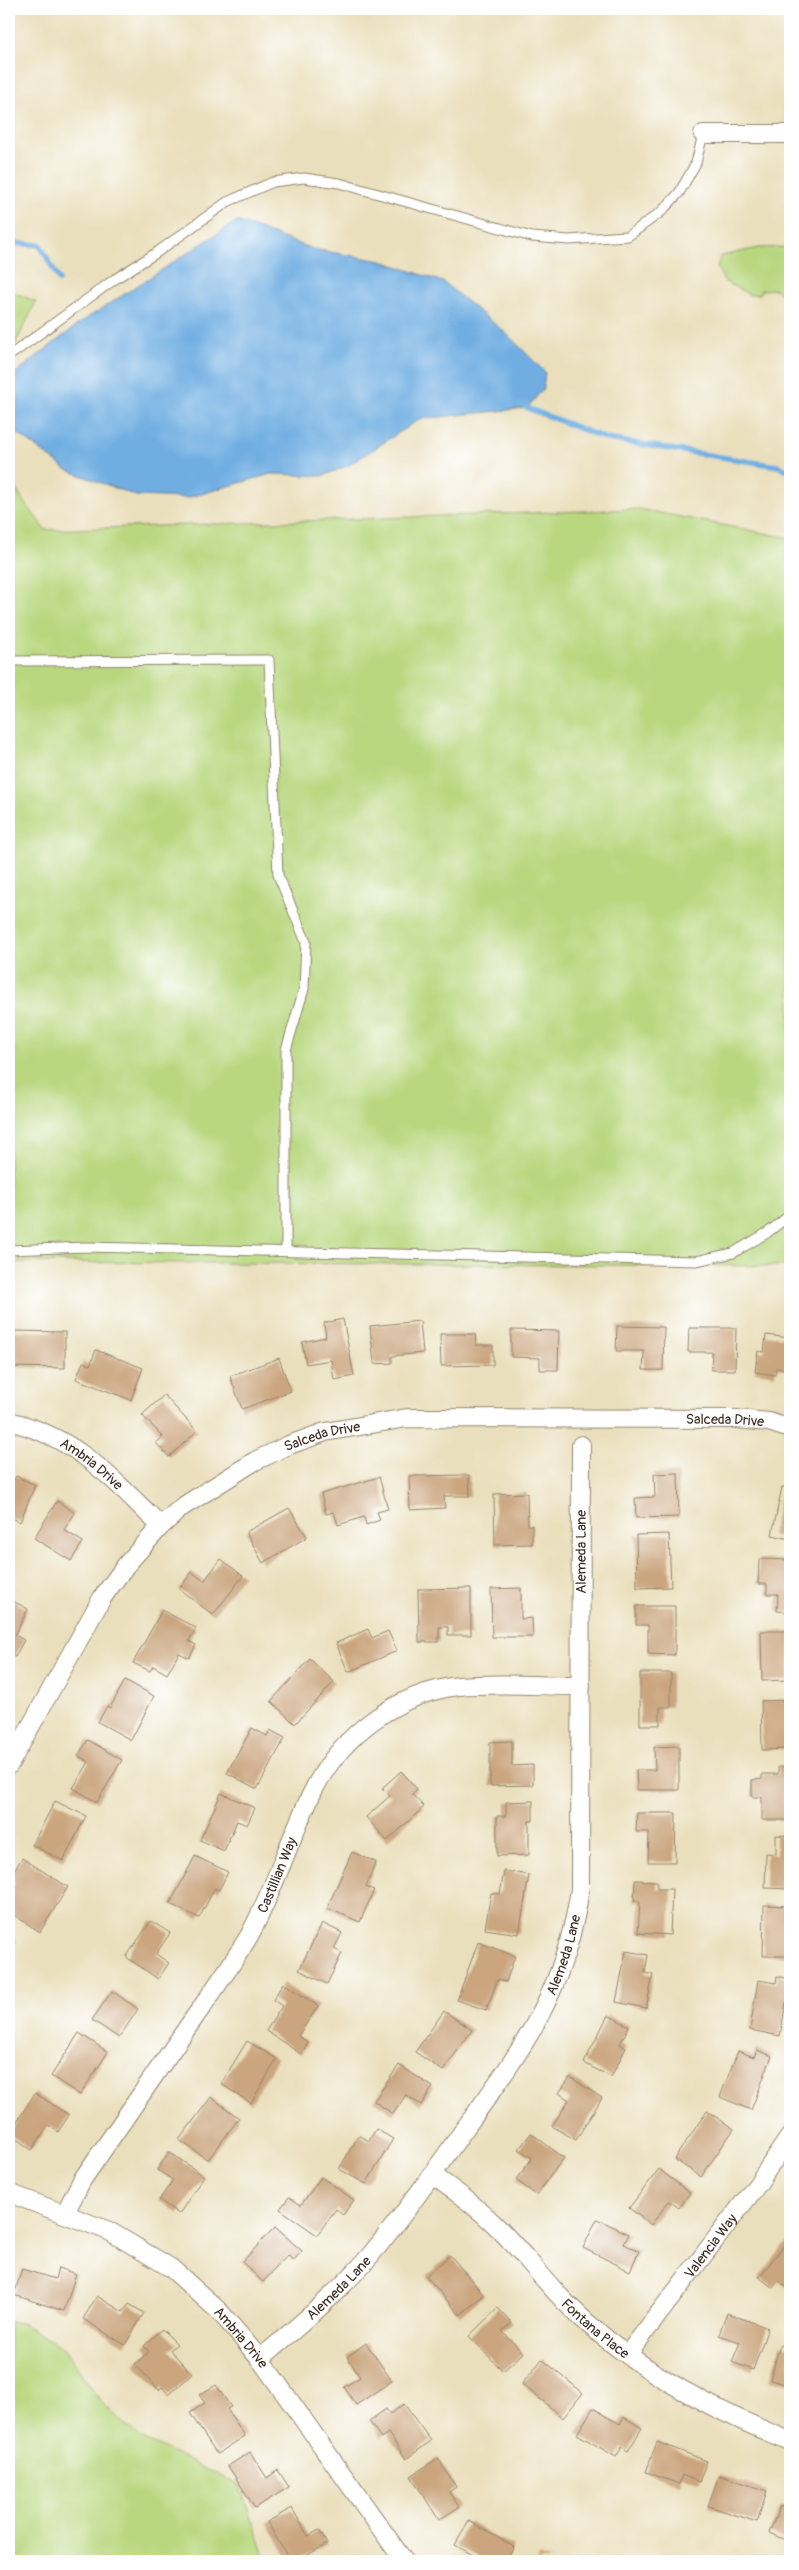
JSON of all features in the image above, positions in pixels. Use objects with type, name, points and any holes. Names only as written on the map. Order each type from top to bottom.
[{"type":"street","points":[[703,134],[790,134]]},
{"type":"street","name":"Salceda Drive","points":[[9,1764],[102,1598],[126,1564],[161,1526],[197,1497],[255,1461],[290,1445],[326,1432],[407,1418],[737,1419],[769,1422],[790,1429]]},
{"type":"street","name":"Ambria Drive","points":[[9,1421],[41,1431],[71,1446],[96,1463],[161,1526]]},
{"type":"street","name":"Alemeda Lane","points":[[260,2359],[335,2292],[368,2258],[432,2174],[523,2047],[552,1993],[565,1958],[576,1921],[580,1889],[581,1445]]},
{"type":"street","name":"Castillian Way","points":[[65,2213],[82,2180],[249,1935],[280,1871],[314,1790],[329,1763],[348,1741],[374,1719],[403,1703],[428,1693],[459,1686],[581,1686]]},
{"type":"street","name":"Valencia Way","points":[[628,2354],[757,2185],[790,2136]]},
{"type":"street","name":"Fontana Place","points":[[432,2174],[475,2206],[495,2225],[566,2303],[598,2332],[663,2379],[740,2421],[790,2441]]},
{"type":"street","name":"Ambria Drive","points":[[9,2193],[109,2231],[171,2268],[220,2312],[260,2359],[404,2561]]},
{"type":"lane","points":[[9,356],[115,279],[156,253],[228,202],[273,182],[304,178],[339,183],[532,237],[569,240],[611,238],[628,236],[661,212],[679,193],[696,163],[703,134]]},
{"type":"lane","points":[[9,661],[269,660],[278,876],[306,942],[304,989],[286,1050],[286,1251]]},
{"type":"lane","points":[[9,1250],[86,1247],[696,1261],[733,1253],[767,1233],[790,1215]]},
{"type":"green space","points":[[790,247],[790,305],[776,289],[761,290],[760,294],[750,295],[724,281],[717,267],[721,256],[759,248]]},
{"type":"green space","points":[[9,290],[36,302],[9,356]]},
{"type":"green space","points":[[9,480],[45,530],[639,509],[790,538],[790,1266],[9,1262]]},
{"type":"green space","points":[[9,2322],[21,2323],[63,2347],[101,2402],[139,2437],[239,2485],[267,2561],[9,2561]]},
{"type":"water","points":[[237,221],[313,249],[382,261],[443,282],[507,334],[545,372],[543,389],[527,408],[420,419],[349,465],[323,476],[271,474],[187,498],[136,496],[67,470],[9,427],[9,378],[81,322]]},
{"type":"building","points":[[343,1319],[354,1376],[334,1380],[331,1360],[306,1364],[302,1342],[326,1337],[324,1323]]},
{"type":"building","points":[[420,1321],[423,1353],[392,1356],[392,1363],[374,1364],[370,1326]]},
{"type":"building","points":[[617,1326],[664,1327],[663,1370],[643,1370],[644,1351],[616,1351]]},
{"type":"building","points":[[689,1328],[736,1328],[735,1370],[711,1370],[712,1352],[688,1352]]},
{"type":"building","points":[[511,1330],[559,1331],[558,1370],[540,1370],[540,1358],[511,1357]]},
{"type":"building","points":[[15,1331],[65,1332],[65,1368],[9,1367],[9,1350],[15,1350]]},
{"type":"building","points":[[440,1334],[475,1334],[476,1345],[493,1345],[493,1365],[441,1366]]},
{"type":"building","points":[[766,1335],[790,1338],[790,1370],[776,1368],[775,1375],[755,1372],[758,1351],[764,1352]]},
{"type":"building","points":[[96,1350],[143,1368],[131,1400],[76,1379],[83,1362],[90,1365]]},
{"type":"building","points":[[279,1358],[291,1391],[242,1409],[230,1376]]},
{"type":"building","points":[[164,1395],[197,1431],[169,1457],[156,1443],[163,1437],[142,1415]]},
{"type":"building","points":[[678,1473],[679,1517],[636,1518],[635,1498],[655,1497],[654,1474]]},
{"type":"building","points":[[469,1475],[470,1496],[444,1496],[445,1508],[410,1510],[409,1476]]},
{"type":"building","points":[[16,1476],[35,1485],[20,1522],[9,1517],[9,1483],[12,1485]]},
{"type":"building","points":[[379,1477],[388,1509],[377,1512],[380,1520],[366,1525],[364,1517],[338,1525],[334,1512],[326,1514],[321,1494]]},
{"type":"building","points":[[782,1487],[790,1488],[790,1539],[772,1535]]},
{"type":"building","points":[[527,1493],[528,1525],[532,1525],[532,1544],[495,1545],[494,1494]]},
{"type":"building","points":[[57,1501],[75,1513],[64,1530],[83,1542],[71,1561],[34,1538]]},
{"type":"building","points":[[289,1508],[307,1537],[263,1563],[246,1532]]},
{"type":"building","points":[[669,1534],[671,1587],[637,1588],[636,1535]]},
{"type":"building","points":[[221,1559],[243,1576],[213,1615],[179,1589],[192,1572],[204,1581]]},
{"type":"building","points":[[759,1559],[790,1560],[790,1612],[777,1611],[778,1594],[767,1594],[767,1584],[758,1584]]},
{"type":"building","points":[[471,1588],[471,1635],[448,1635],[448,1627],[439,1627],[439,1642],[419,1642],[418,1589]]},
{"type":"building","points":[[521,1588],[521,1619],[532,1618],[533,1637],[492,1637],[491,1589]]},
{"type":"building","points":[[9,1599],[28,1609],[15,1635],[24,1640],[15,1657],[9,1654]]},
{"type":"building","points":[[636,1606],[675,1606],[675,1655],[648,1654],[648,1625],[636,1625]]},
{"type":"building","points":[[162,1610],[196,1628],[189,1641],[196,1645],[189,1658],[179,1653],[167,1674],[153,1666],[150,1671],[133,1663]]},
{"type":"building","points":[[368,1629],[372,1638],[388,1631],[397,1651],[348,1672],[336,1643]]},
{"type":"building","points":[[761,1631],[790,1631],[789,1680],[762,1681]]},
{"type":"building","points":[[310,1659],[334,1682],[295,1724],[271,1701]]},
{"type":"building","points":[[640,1673],[671,1673],[671,1707],[660,1707],[660,1725],[640,1725]]},
{"type":"building","points":[[125,1680],[154,1696],[131,1740],[98,1722],[107,1706],[110,1708]]},
{"type":"building","points":[[790,1700],[789,1749],[762,1750],[761,1701]]},
{"type":"building","points":[[252,1728],[267,1736],[270,1730],[285,1738],[257,1789],[227,1773]]},
{"type":"building","points":[[88,1740],[122,1760],[97,1802],[73,1788],[89,1762],[78,1756]]},
{"type":"building","points":[[512,1741],[512,1766],[533,1765],[533,1785],[490,1786],[490,1742]]},
{"type":"building","points":[[679,1746],[679,1790],[637,1790],[636,1770],[655,1770],[654,1747]]},
{"type":"building","points":[[778,1767],[790,1767],[790,1820],[762,1820],[762,1797],[752,1797],[752,1780],[762,1779],[762,1774],[778,1774]]},
{"type":"building","points":[[401,1771],[417,1789],[412,1794],[424,1807],[387,1841],[366,1817],[390,1796],[382,1788]]},
{"type":"building","points":[[221,1793],[255,1808],[247,1825],[237,1821],[224,1851],[200,1840]]},
{"type":"building","points":[[55,1801],[86,1816],[63,1861],[32,1845]]},
{"type":"building","points":[[533,1801],[533,1821],[529,1821],[529,1855],[497,1856],[497,1816],[506,1816],[506,1802]]},
{"type":"building","points":[[637,1813],[676,1813],[675,1862],[648,1862],[649,1832],[636,1832]]},
{"type":"building","points":[[776,1835],[790,1836],[790,1889],[765,1888],[766,1853],[776,1854]]},
{"type":"building","points":[[352,1852],[376,1862],[366,1887],[374,1890],[360,1922],[327,1908]]},
{"type":"building","points":[[195,1856],[228,1872],[219,1890],[215,1888],[199,1918],[170,1904]]},
{"type":"building","points":[[22,1858],[68,1887],[40,1932],[9,1912],[9,1892],[15,1883],[9,1878]]},
{"type":"building","points":[[504,1871],[529,1875],[519,1934],[485,1929],[491,1893],[500,1894]]},
{"type":"building","points":[[635,1880],[657,1881],[657,1889],[672,1889],[670,1935],[638,1933],[640,1901],[634,1901]]},
{"type":"building","points":[[764,1905],[790,1906],[790,1956],[763,1956]]},
{"type":"building","points":[[151,1921],[170,1933],[156,1954],[169,1963],[158,1979],[126,1957]]},
{"type":"building","points":[[322,1923],[342,1933],[334,1949],[342,1953],[327,1984],[299,1970]]},
{"type":"building","points":[[9,1939],[15,1942],[9,1958]]},
{"type":"building","points":[[478,1942],[515,1956],[506,1982],[498,1979],[486,2010],[457,2000]]},
{"type":"building","points":[[626,1951],[648,1955],[645,1973],[653,1975],[646,2008],[616,2002]]},
{"type":"building","points":[[777,1976],[790,1979],[790,2003],[786,2002],[780,2036],[750,2030],[758,1980],[776,1983]]},
{"type":"building","points":[[283,1983],[318,2006],[298,2036],[308,2042],[301,2054],[266,2031],[282,2006],[273,2000]]},
{"type":"building","points":[[112,1991],[138,2009],[119,2038],[92,2020]]},
{"type":"building","points":[[444,2011],[472,2030],[443,2071],[415,2052]]},
{"type":"building","points":[[608,2015],[629,2026],[620,2044],[626,2048],[611,2077],[584,2063]]},
{"type":"building","points":[[79,2033],[108,2052],[80,2095],[51,2076]]},
{"type":"building","points":[[247,2041],[277,2059],[251,2103],[221,2084]]},
{"type":"building","points":[[757,2050],[772,2056],[751,2110],[720,2097],[738,2051],[754,2057]]},
{"type":"building","points":[[399,2065],[433,2087],[421,2105],[406,2095],[393,2114],[374,2101]]},
{"type":"building","points":[[570,2077],[602,2098],[576,2140],[552,2126],[569,2100],[559,2093]]},
{"type":"building","points":[[35,2093],[69,2115],[58,2132],[48,2125],[32,2150],[9,2134]]},
{"type":"building","points":[[211,2097],[239,2118],[208,2160],[179,2140]]},
{"type":"building","points":[[707,2111],[734,2129],[701,2177],[674,2159]]},
{"type":"building","points":[[376,2129],[393,2139],[366,2184],[339,2169],[359,2135],[369,2141]]},
{"type":"building","points":[[531,2133],[564,2158],[536,2195],[516,2180],[532,2158],[519,2149]]},
{"type":"building","points":[[169,2152],[204,2176],[179,2214],[159,2200],[173,2180],[157,2170]]},
{"type":"building","points":[[659,2169],[690,2193],[679,2208],[669,2201],[651,2225],[629,2208]]},
{"type":"building","points":[[321,2177],[354,2200],[343,2215],[336,2209],[317,2235],[280,2209],[289,2197],[301,2205]]},
{"type":"building","points":[[597,2219],[629,2234],[624,2244],[639,2251],[630,2271],[583,2248]]},
{"type":"building","points":[[275,2227],[302,2251],[293,2261],[288,2255],[263,2282],[242,2262]]},
{"type":"building","points":[[790,2238],[790,2290],[779,2281],[773,2288],[759,2277]]},
{"type":"building","points":[[450,2255],[484,2295],[460,2315],[426,2276]]},
{"type":"building","points":[[58,2268],[76,2274],[64,2311],[14,2295],[22,2269],[55,2279]]},
{"type":"building","points":[[97,2296],[123,2312],[129,2304],[144,2313],[125,2345],[83,2319]]},
{"type":"building","points":[[498,2308],[512,2323],[502,2331],[523,2353],[503,2371],[469,2336]]},
{"type":"building","points":[[727,2313],[768,2328],[753,2370],[732,2362],[740,2342],[719,2335]]},
{"type":"building","points":[[162,2329],[177,2344],[170,2350],[192,2374],[169,2395],[162,2387],[159,2390],[135,2364],[149,2352],[144,2346]]},
{"type":"building","points":[[366,2343],[392,2381],[356,2405],[344,2387],[360,2377],[347,2357]]},
{"type":"building","points":[[780,2345],[790,2348],[790,2385],[770,2380]]},
{"type":"building","points":[[542,2359],[583,2393],[563,2418],[522,2384]]},
{"type":"building","points":[[216,2385],[231,2407],[227,2409],[245,2436],[217,2454],[190,2413],[205,2403],[199,2395]]},
{"type":"building","points":[[404,2404],[431,2441],[406,2459],[388,2433],[381,2438],[369,2421],[386,2409],[390,2414]]},
{"type":"building","points":[[593,2408],[620,2424],[624,2417],[642,2428],[628,2451],[622,2447],[616,2457],[577,2434]]},
{"type":"building","points":[[657,2442],[707,2461],[699,2482],[682,2475],[679,2484],[646,2472]]},
{"type":"building","points":[[250,2452],[267,2478],[278,2470],[289,2487],[255,2508],[228,2466]]},
{"type":"building","points":[[438,2458],[456,2487],[449,2492],[459,2507],[439,2520],[411,2476]]},
{"type":"building","points":[[719,2475],[767,2491],[757,2522],[708,2506]]},
{"type":"building","points":[[780,2506],[790,2510],[790,2542],[769,2533]]},
{"type":"building","points":[[292,2508],[308,2536],[319,2530],[327,2544],[297,2561],[290,2561],[267,2522]]},
{"type":"building","points":[[469,2521],[514,2547],[506,2561],[484,2561],[455,2545]]},
{"type":"building","points":[[540,2556],[552,2561],[537,2561]]},
{"type":"waterway","points":[[9,243],[40,245],[59,280]]},
{"type":"waterway","points":[[527,408],[607,439],[778,466],[790,471]]}]
